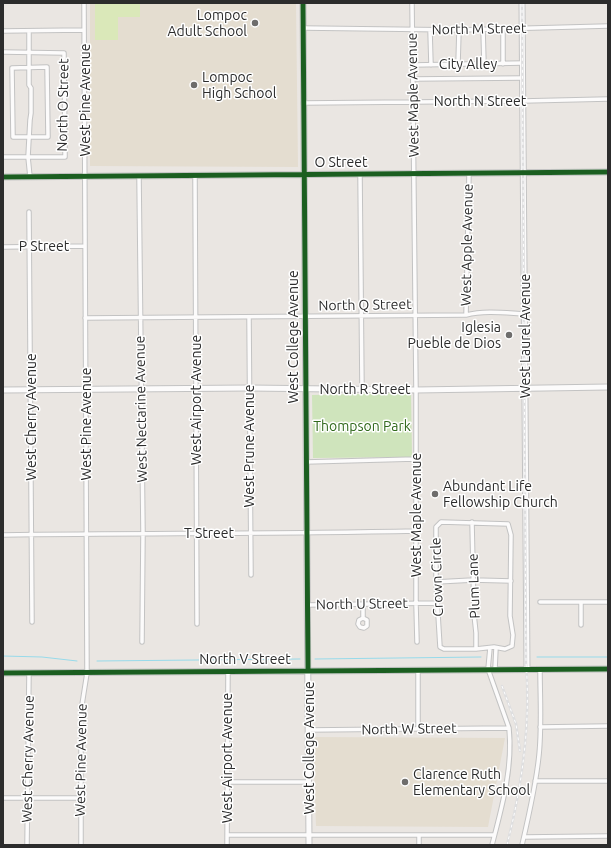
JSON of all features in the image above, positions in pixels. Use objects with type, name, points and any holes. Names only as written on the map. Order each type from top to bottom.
[{"type":"street","name":"West Pine Avenue","points":[[81,845],[80,711],[87,673],[84,3]]},
{"type":"street","name":"West College Avenue","points":[[303,3],[309,845]]},
{"type":"street","name":"West Maple Avenue","points":[[412,3],[417,642]]},
{"type":"street","name":"West Laurel Avenue","points":[[522,3],[527,669]]},
{"type":"street","name":"North M Street","points":[[303,28],[459,30],[608,26]]},
{"type":"street","points":[[483,29],[484,64]]},
{"type":"street","points":[[503,29],[503,64]]},
{"type":"street","points":[[3,31],[84,30]]},
{"type":"street","points":[[430,30],[431,65]]},
{"type":"street","points":[[458,64],[459,30]]},
{"type":"street","points":[[29,31],[29,68],[32,110],[28,157],[30,177]]},
{"type":"street","points":[[3,52],[29,52]]},
{"type":"street","name":"North O Street","points":[[3,157],[65,157],[64,53],[29,52]]},
{"type":"street","name":"City Alley","points":[[413,66],[523,63]]},
{"type":"street","points":[[47,67],[48,137],[30,137],[12,137],[12,68],[47,67]]},
{"type":"street","points":[[413,79],[523,78]]},
{"type":"street","name":"North N Street","points":[[303,103],[608,99]]},
{"type":"street","name":"O Street","points":[[3,177],[608,172]]},
{"type":"street","points":[[360,174],[362,389]]},
{"type":"street","name":"West Apple Avenue","points":[[466,315],[468,174]]},
{"type":"street","name":"West Nectarine Avenue","points":[[139,176],[143,533],[142,642]]},
{"type":"street","name":"West Airport Avenue","points":[[194,176],[197,624]]},
{"type":"street","name":"West Cherry Avenue","points":[[29,212],[32,622]]},
{"type":"street","name":"P Street","points":[[3,247],[85,246]]},
{"type":"street","name":"North Q Street","points":[[85,318],[305,318],[466,315],[481,313],[525,314]]},
{"type":"street","name":"West Prune Avenue","points":[[249,317],[250,575]]},
{"type":"street","name":"North R Street","points":[[3,390],[195,388],[416,390],[525,387],[608,387]]},
{"type":"street","points":[[306,462],[415,459]]},
{"type":"street","name":"Crown Circle","points":[[441,522],[472,522],[508,524],[511,535],[510,616],[513,641],[510,647],[505,649],[444,649],[440,647],[436,582],[436,527],[441,522]]},
{"type":"street","name":"Plum Lane","points":[[472,522],[476,649]]},
{"type":"street","name":"T Street","points":[[3,535],[416,531]]},
{"type":"street","points":[[436,582],[473,580],[511,581]]},
{"type":"street","points":[[540,602],[608,602]]},
{"type":"street","points":[[581,602],[582,625]]},
{"type":"street","name":"North U Street","points":[[308,605],[437,603]]},
{"type":"street","points":[[362,618],[363,604]]},
{"type":"street","points":[[490,648],[488,669],[509,728],[510,753],[507,778],[492,845]]},
{"type":"street","points":[[494,669],[496,648]]},
{"type":"street","name":"North V Street","points":[[3,673],[608,668]]},
{"type":"street","points":[[522,845],[535,781],[540,727],[540,669]]},
{"type":"street","points":[[418,670],[418,729]]},
{"type":"street","name":"West Airport Avenue","points":[[227,845],[226,782],[228,672]]},
{"type":"street","name":"West Cherry Avenue","points":[[28,845],[29,673]]},
{"type":"street","points":[[540,727],[608,726]]},
{"type":"street","name":"North W Street","points":[[308,730],[509,728]]},
{"type":"street","points":[[535,781],[608,781]]},
{"type":"street","points":[[226,782],[309,782]]},
{"type":"street","points":[[3,798],[80,798]]},
{"type":"street","points":[[227,835],[494,835]]},
{"type":"street","points":[[419,836],[419,845]]},
{"type":"street","points":[[524,837],[608,836]]},
{"type":"shaded area","name":"Lompoc High School","points":[[90,3],[296,3],[298,167],[90,166]]},
{"type":"shaded area","name":"Clarence Ruth Elementary School","points":[[313,737],[505,738],[488,827],[316,826]]},
{"type":"green space","points":[[95,3],[140,3],[140,17],[118,17],[118,40],[95,40]]},
{"type":"green space","name":"Thompson Park","points":[[411,393],[412,457],[313,458],[312,395]]},
{"type":"waterway","points":[[3,656],[42,657],[77,661]]},
{"type":"waterway","points":[[315,659],[481,657]]},
{"type":"waterway","points":[[537,657],[608,657]]},
{"type":"waterway","points":[[97,661],[300,659]]},
{"type":"railway","points":[[507,845],[521,778],[527,709],[522,3]]},
{"type":"railway","points":[[502,686],[516,724],[520,751]]},
{"type":"cycle path","points":[[303,3],[308,671]]},
{"type":"cycle path","points":[[3,177],[608,172]]},
{"type":"cycle path","points":[[3,673],[608,669]]},
{"type":"place","name":"Lompoc Adult School","points":[[255,23]]},
{"type":"place","name":"Lompoc High School","points":[[194,85]]},
{"type":"place","name":"Iglesia Pueble de Dios","points":[[509,335]]},
{"type":"place","name":"Abundant Life Fellowship Church","points":[[435,494]]},
{"type":"place","name":"Clarence Ruth Elementary School","points":[[405,782]]}]
